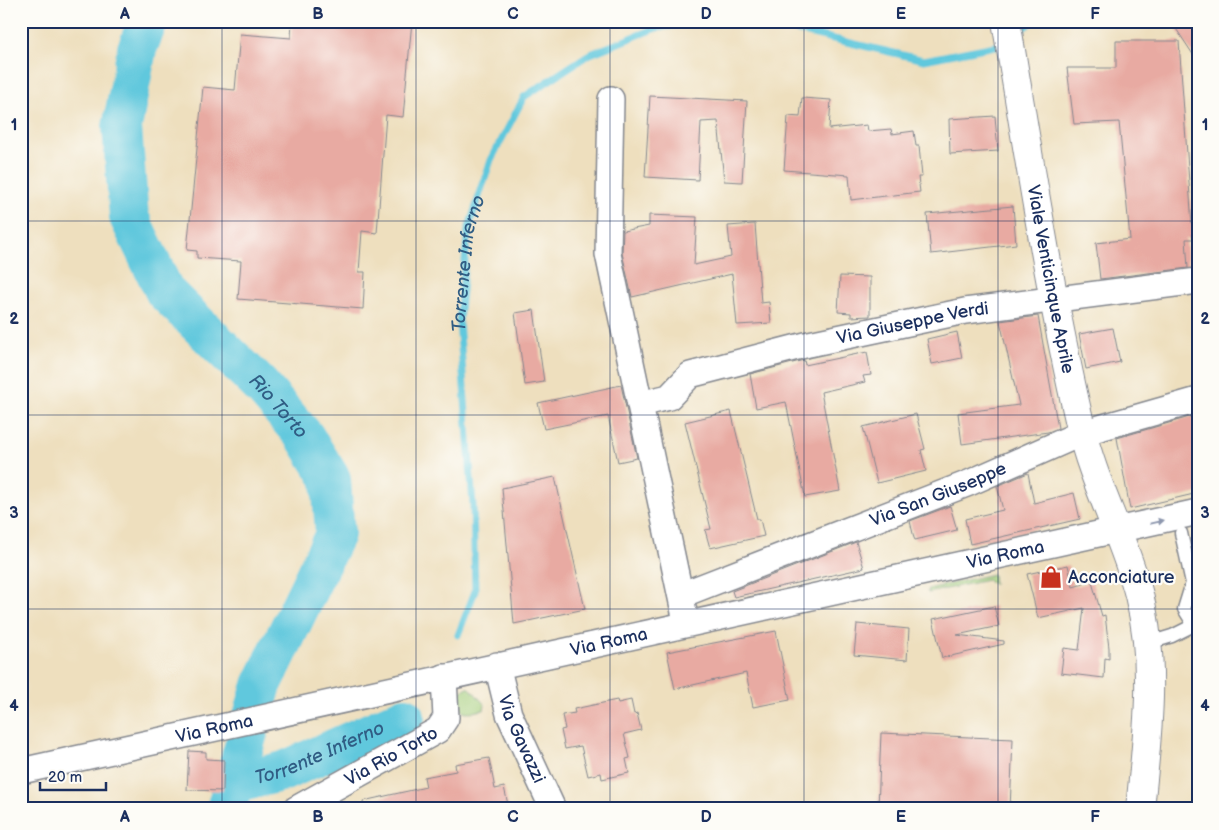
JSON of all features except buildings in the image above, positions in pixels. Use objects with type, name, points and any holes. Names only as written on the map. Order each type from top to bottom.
[{"type":"main road","name":"Viale Venticinque Aprile","points":[[1006,21],[1054,298],[1082,433],[1116,532],[1125,550],[1139,596],[1149,643],[1149,707],[1140,809]]},
{"type":"street","points":[[611,99],[608,254],[687,624]]},
{"type":"street","name":"Via Giuseppe Verdi","points":[[640,404],[670,397],[690,375],[809,344],[965,310],[1198,281]]},
{"type":"street","name":"Via San Giuseppe","points":[[681,595],[968,484],[1082,433],[1198,400]]},
{"type":"street","name":"Via Roma","points":[[21,771],[497,665],[1116,532],[1198,512]]},
{"type":"street","name":"Via Gavazzi","points":[[497,665],[509,714],[553,809]]},
{"type":"street","name":"Via Rio Torto","points":[[296,809],[438,730],[446,718],[444,677]]},
{"type":"lane","points":[[1149,643],[1172,636],[1194,625],[1184,608],[1192,583],[1181,533]]},
{"type":"green space","points":[[993,574],[994,584],[987,580],[928,593],[928,589]]},
{"type":"green space","points":[[466,688],[470,688],[485,705],[484,710],[463,712],[460,696]]},
{"type":"waterway","name":"Rio Torto","points":[[148,21],[137,49],[122,127],[129,217],[165,292],[260,385],[305,437],[331,479],[335,534],[262,685],[226,809]]},
{"type":"waterway","name":"Torrente Inferno","points":[[458,635],[475,591],[473,505],[459,321],[468,230],[491,160],[524,97],[588,55],[656,28],[704,21]]},
{"type":"waterway","name":"Torrente Inferno","points":[[756,21],[924,60],[1000,45],[1005,42]]},
{"type":"waterway","name":"Torrente Inferno","points":[[1015,34],[1033,21]]},
{"type":"waterway","name":"Torrente Inferno","points":[[233,784],[284,771],[405,717]]},
{"type":"place","name":"Acconciature","points":[[1051,577]]}]
